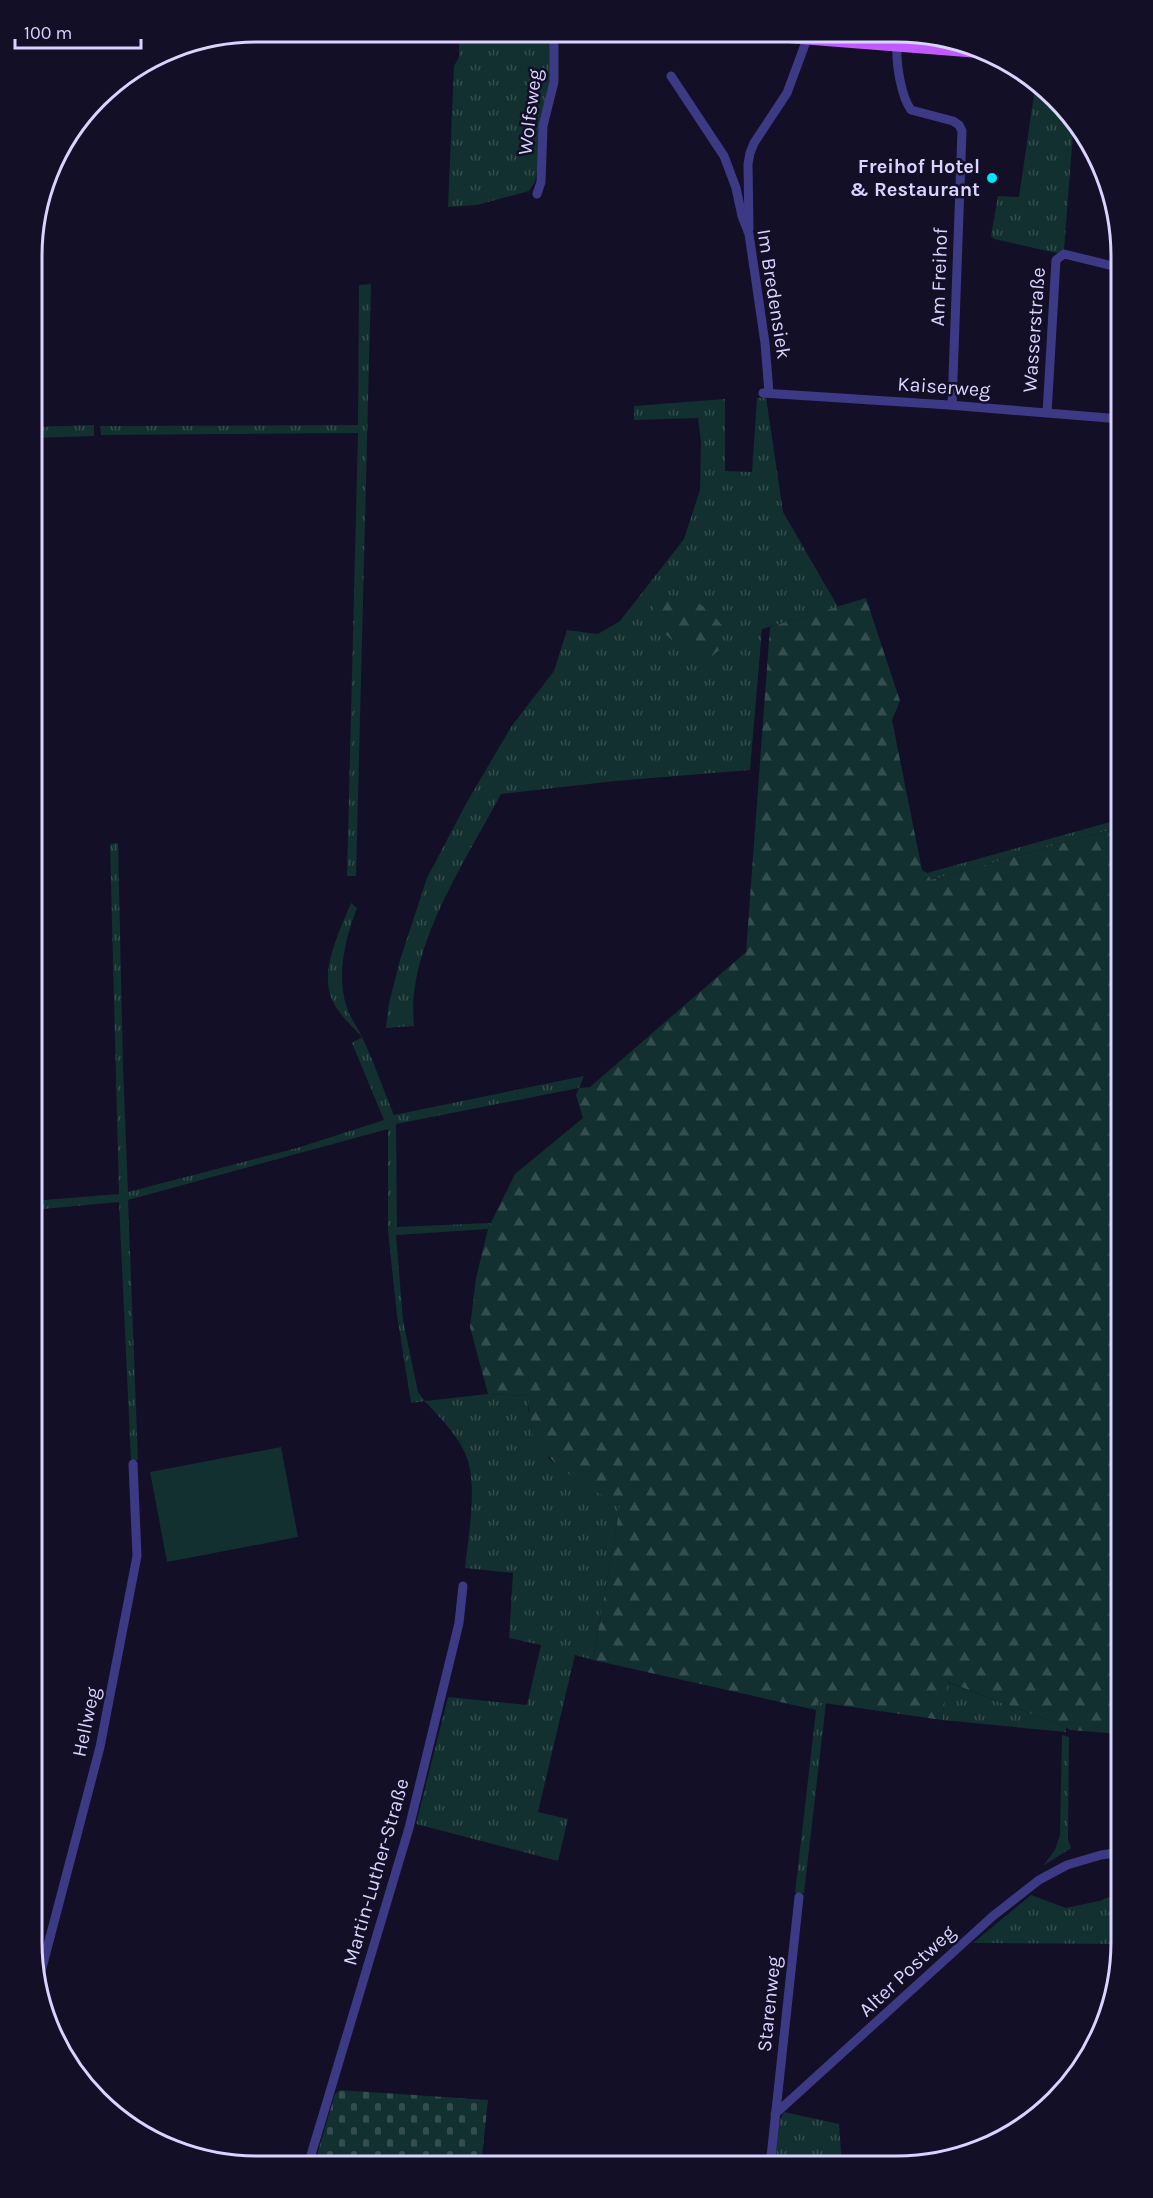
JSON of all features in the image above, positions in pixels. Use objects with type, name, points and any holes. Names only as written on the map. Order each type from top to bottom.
[{"type":"main road","points":[[846,42],[958,50]]},
{"type":"street","name":"Wolfsweg","points":[[537,194],[541,182],[543,126],[554,82],[554,42]]},
{"type":"street","points":[[749,234],[748,164],[750,153],[754,143],[787,93],[806,42]]},
{"type":"street","name":"Am Freihof","points":[[897,46],[898,67],[911,111],[953,121],[962,131],[952,405]]},
{"type":"street","name":"Im Bredensiek","points":[[671,76],[724,156],[736,188],[742,216],[749,234],[765,343],[766,393]]},
{"type":"street","name":"Wasserstraße","points":[[1047,413],[1056,260],[1064,254],[1111,265]]},
{"type":"street","name":"Kaiserweg","points":[[766,393],[1111,418]]},
{"type":"street","name":"Hellweg","points":[[43,1964],[100,1747],[137,1556],[133,1464]]},
{"type":"street","name":"Martin-Luther-Straße","points":[[311,2156],[409,1828],[459,1623],[463,1586]]},
{"type":"street","name":"Alter Postweg","points":[[775,2114],[993,1916],[1039,1880],[1067,1865],[1111,1854]]},
{"type":"street","name":"Starenweg","points":[[775,2114],[799,1897]]},
{"type":"street","points":[[771,2156],[775,2114]]},
{"type":"green space","points":[[459,42],[551,42],[552,82],[535,182],[529,191],[477,205],[448,207],[454,66],[459,57]]},
{"type":"green space","points":[[1034,92],[1058,115],[1073,134],[1064,250],[1057,253],[994,239],[991,236],[998,196],[1019,197]]},
{"type":"green space","points":[[371,284],[356,876],[347,876],[358,433],[101,435],[100,426],[358,425],[359,285]]},
{"type":"green space","points":[[766,397],[783,512],[838,607],[762,629],[750,770],[615,781],[501,794],[441,906],[429,936],[419,966],[414,996],[414,1026],[386,1028],[389,1003],[400,960],[427,878],[467,802],[511,727],[554,671],[567,630],[598,634],[620,621],[684,539],[700,490],[701,442],[698,418],[634,420],[634,406],[725,399],[725,471],[752,472],[757,398]]},
{"type":"green space","points":[[94,425],[94,436],[42,438],[42,427]]},
{"type":"green space","points":[[663,594],[696,601],[711,612],[723,627],[721,649],[707,659],[673,641],[660,629],[653,606]]},
{"type":"green space","points":[[866,598],[900,701],[892,720],[922,870],[931,880],[1110,830],[1111,833],[1111,1733],[1070,1730],[948,1682],[942,1720],[817,1702],[816,1710],[593,1660],[620,1506],[568,1473],[536,1441],[528,1416],[530,1396],[488,1394],[470,1327],[476,1278],[488,1229],[515,1174],[583,1118],[576,1095],[579,1088],[590,1087],[746,952],[770,627]]},
{"type":"green space","points":[[1111,822],[1111,833],[1110,830],[931,880],[927,873]]},
{"type":"green space","points":[[118,843],[128,1192],[297,1148],[384,1120],[352,1043],[362,1037],[394,1115],[584,1076],[579,1088],[396,1124],[397,1227],[490,1223],[488,1229],[396,1235],[403,1320],[418,1392],[425,1401],[411,1403],[397,1315],[388,1231],[388,1129],[128,1200],[138,1460],[131,1461],[119,1202],[42,1209],[42,1200],[119,1194],[110,844]]},
{"type":"green space","points":[[351,903],[357,908],[343,958],[342,983],[348,1012],[362,1037],[337,1008],[328,986],[333,949]]},
{"type":"green space","points":[[488,1394],[530,1396],[528,1411],[549,1459],[620,1506],[593,1660],[575,1655],[538,1812],[568,1819],[558,1861],[416,1824],[448,1697],[527,1705],[541,1645],[509,1638],[513,1573],[465,1568],[472,1500],[471,1473],[465,1453],[456,1437],[425,1401]]},
{"type":"green space","points":[[281,1447],[298,1537],[167,1562],[150,1472]]},
{"type":"green space","points":[[947,1682],[1066,1727],[1066,1732],[942,1720]]},
{"type":"green space","points":[[817,1702],[826,1703],[804,1893],[795,1893]]},
{"type":"green space","points":[[1062,1735],[1069,1737],[1068,1840],[1071,1848],[1043,1866],[1055,1850],[1060,1835]]},
{"type":"green space","points":[[1031,1895],[1066,1908],[1111,1896],[1111,1944],[973,1943]]},
{"type":"green space","points":[[340,2090],[488,2100],[482,2156],[317,2156],[335,2094]]},
{"type":"green space","points":[[784,2112],[839,2124],[841,2156],[774,2156],[777,2125]]},
{"type":"place","name":"Freihof Hotel & Restaurant","points":[[992,178]]}]
